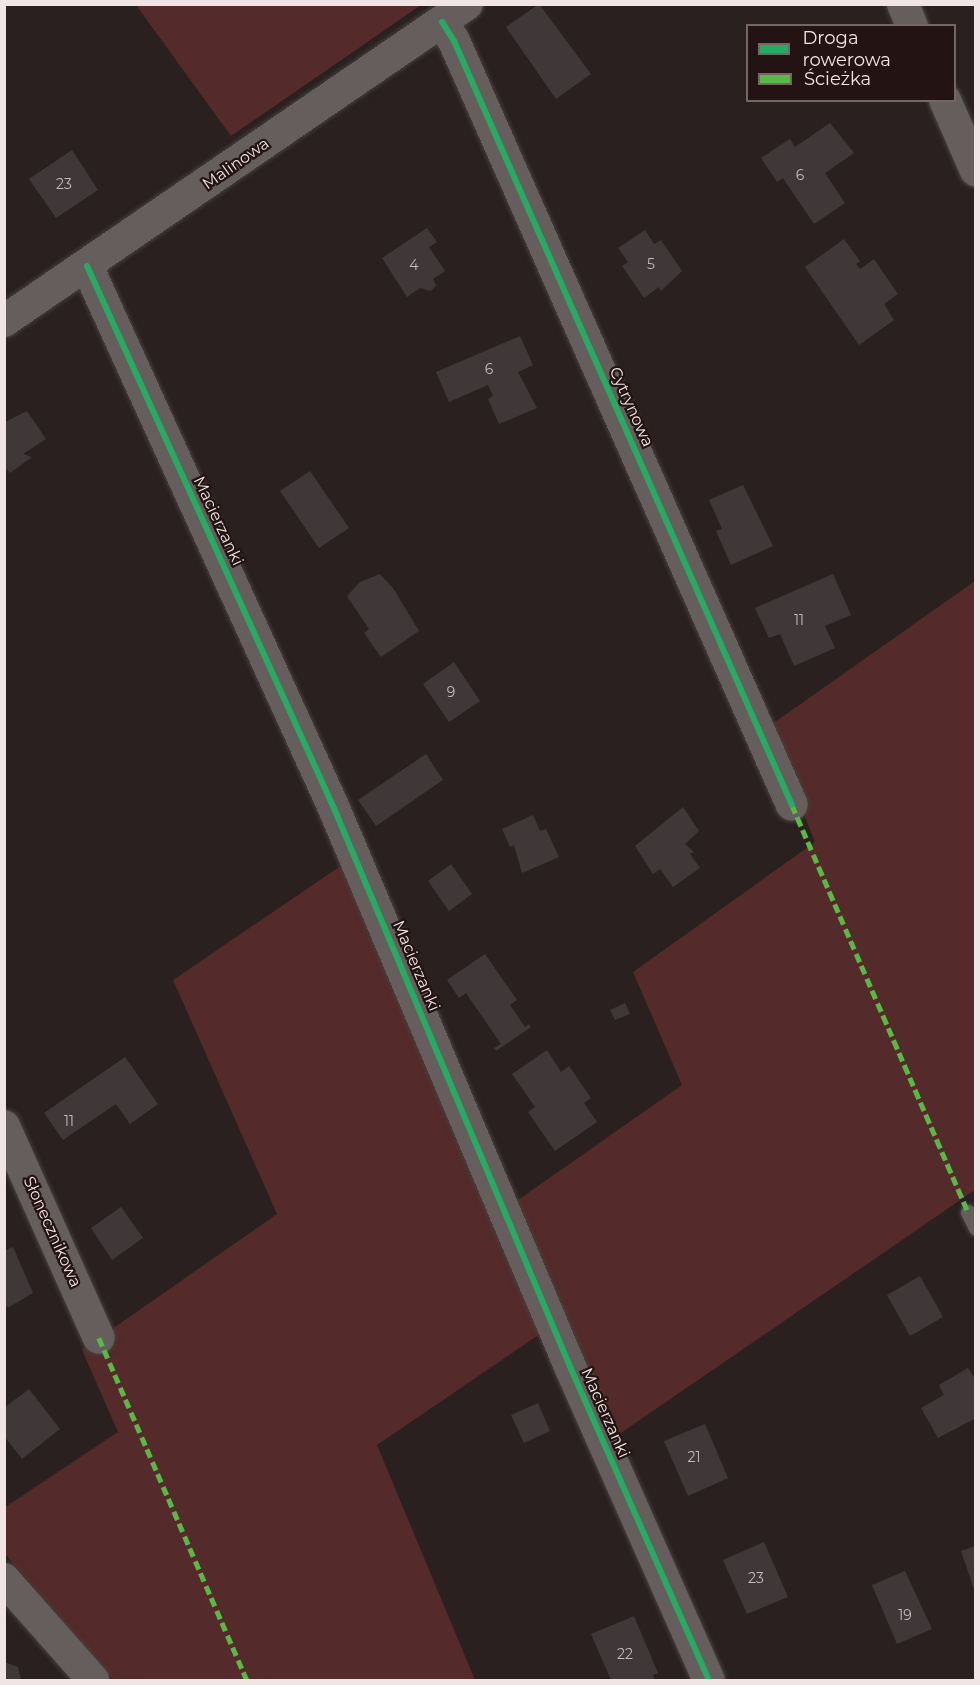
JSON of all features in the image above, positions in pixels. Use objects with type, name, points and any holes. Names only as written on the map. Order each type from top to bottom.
[{"type":"street","points":[[903,4],[911,24]]},
{"type":"street","name":"Malinowa","points":[[4,321],[454,13]]},
{"type":"street","name":"Cytrynowa","points":[[454,13],[459,52],[792,805]]},
{"type":"street","points":[[946,102],[975,171]]},
{"type":"street","name":"Macierzanki","points":[[87,266],[333,806],[571,1369],[709,1680]]},
{"type":"street","name":"Słonecznikowa","points":[[4,1126],[99,1338]]},
{"type":"street","points":[[4,1579],[93,1680]]},
{"type":"lane","points":[[968,1212],[975,1228]]},
{"type":"shaded area","points":[[136,5],[421,5],[231,136]]},
{"type":"shaded area","points":[[975,581],[975,1190],[615,1437],[511,1205],[682,1085],[633,972],[815,842],[768,727]]},
{"type":"shaded area","points":[[345,863],[546,1330],[377,1445],[475,1680],[113,1680],[5,1554],[4,1508],[118,1432],[82,1350],[277,1214],[173,980]]},
{"type":"building","points":[[539,4],[591,74],[556,99],[506,27]]},
{"type":"building","points":[[830,123],[854,153],[825,173],[845,203],[814,224],[783,178],[777,182],[761,158],[790,139],[795,147]]},
{"type":"building","points":[[72,150],[98,190],[56,218],[29,179]]},
{"type":"building","points":[[427,228],[437,242],[429,247],[445,271],[433,279],[436,285],[431,291],[420,288],[407,297],[382,258]]},
{"type":"building","points":[[645,230],[654,244],[661,240],[682,271],[661,291],[659,287],[644,298],[622,266],[628,262],[618,248]]},
{"type":"building","points":[[844,239],[860,261],[856,264],[860,269],[874,259],[898,294],[884,304],[894,320],[859,345],[805,267]]},
{"type":"building","points":[[520,336],[533,365],[518,372],[537,408],[499,424],[488,399],[493,396],[488,385],[449,402],[436,372]]},
{"type":"building","points":[[27,411],[46,439],[23,454],[32,457],[10,473],[5,467],[5,422]]},
{"type":"building","points":[[310,471],[349,528],[319,548],[280,491]]},
{"type":"building","points":[[743,485],[773,546],[731,565],[716,531],[722,529],[709,500]]},
{"type":"building","points":[[380,574],[393,588],[419,631],[381,657],[364,633],[369,629],[347,596],[360,582]]},
{"type":"building","points":[[833,574],[851,615],[825,626],[835,648],[794,666],[780,634],[769,638],[755,608]]},
{"type":"building","points":[[454,662],[480,701],[449,722],[423,684]]},
{"type":"building","points":[[426,754],[443,780],[376,826],[358,800]]},
{"type":"building","points":[[683,807],[699,831],[685,844],[694,852],[690,854],[700,868],[673,887],[660,869],[653,874],[635,846]]},
{"type":"building","points":[[533,815],[540,831],[546,829],[559,857],[522,873],[514,845],[510,847],[502,829]]},
{"type":"building","points":[[451,864],[472,894],[449,911],[428,881]]},
{"type":"building","points":[[485,954],[517,1000],[510,1005],[525,1027],[529,1024],[531,1027],[496,1051],[494,1048],[501,1044],[466,993],[459,998],[447,980]]},
{"type":"building","points":[[625,1003],[630,1014],[615,1020],[610,1010]]},
{"type":"building","points":[[547,1050],[561,1072],[569,1066],[591,1098],[584,1103],[597,1122],[555,1151],[528,1112],[535,1107],[512,1074]]},
{"type":"building","points":[[125,1057],[158,1104],[130,1124],[116,1104],[63,1140],[44,1113]]},
{"type":"building","points":[[121,1207],[143,1238],[112,1260],[91,1228]]},
{"type":"building","points":[[13,1247],[33,1293],[9,1307],[4,1306],[4,1251]]},
{"type":"building","points":[[920,1276],[943,1317],[910,1336],[887,1295]]},
{"type":"building","points":[[968,1368],[976,1380],[976,1418],[938,1438],[921,1408],[944,1395],[939,1385]]},
{"type":"building","points":[[29,1389],[60,1429],[22,1459],[4,1436],[4,1408]]},
{"type":"building","points":[[538,1403],[550,1431],[524,1443],[511,1415]]},
{"type":"building","points":[[705,1424],[728,1478],[688,1496],[664,1441]]},
{"type":"building","points":[[764,1542],[788,1597],[747,1614],[723,1560]]},
{"type":"building","points":[[976,1546],[976,1592],[975,1592],[961,1551]]},
{"type":"building","points":[[905,1571],[932,1629],[897,1644],[872,1585]]},
{"type":"building","points":[[634,1616],[658,1673],[653,1675],[655,1680],[611,1680],[591,1634]]},
{"type":"building","points":[[4,1662],[18,1667],[21,1680],[4,1680]]},
{"type":"marked path","points":[[792,805],[968,1212]]},
{"type":"marked path","points":[[99,1338],[247,1680]]},
{"type":"cycle path","points":[[442,22],[454,41],[792,805]]},
{"type":"cycle path","points":[[87,266],[333,806],[571,1369],[709,1680]]}]
